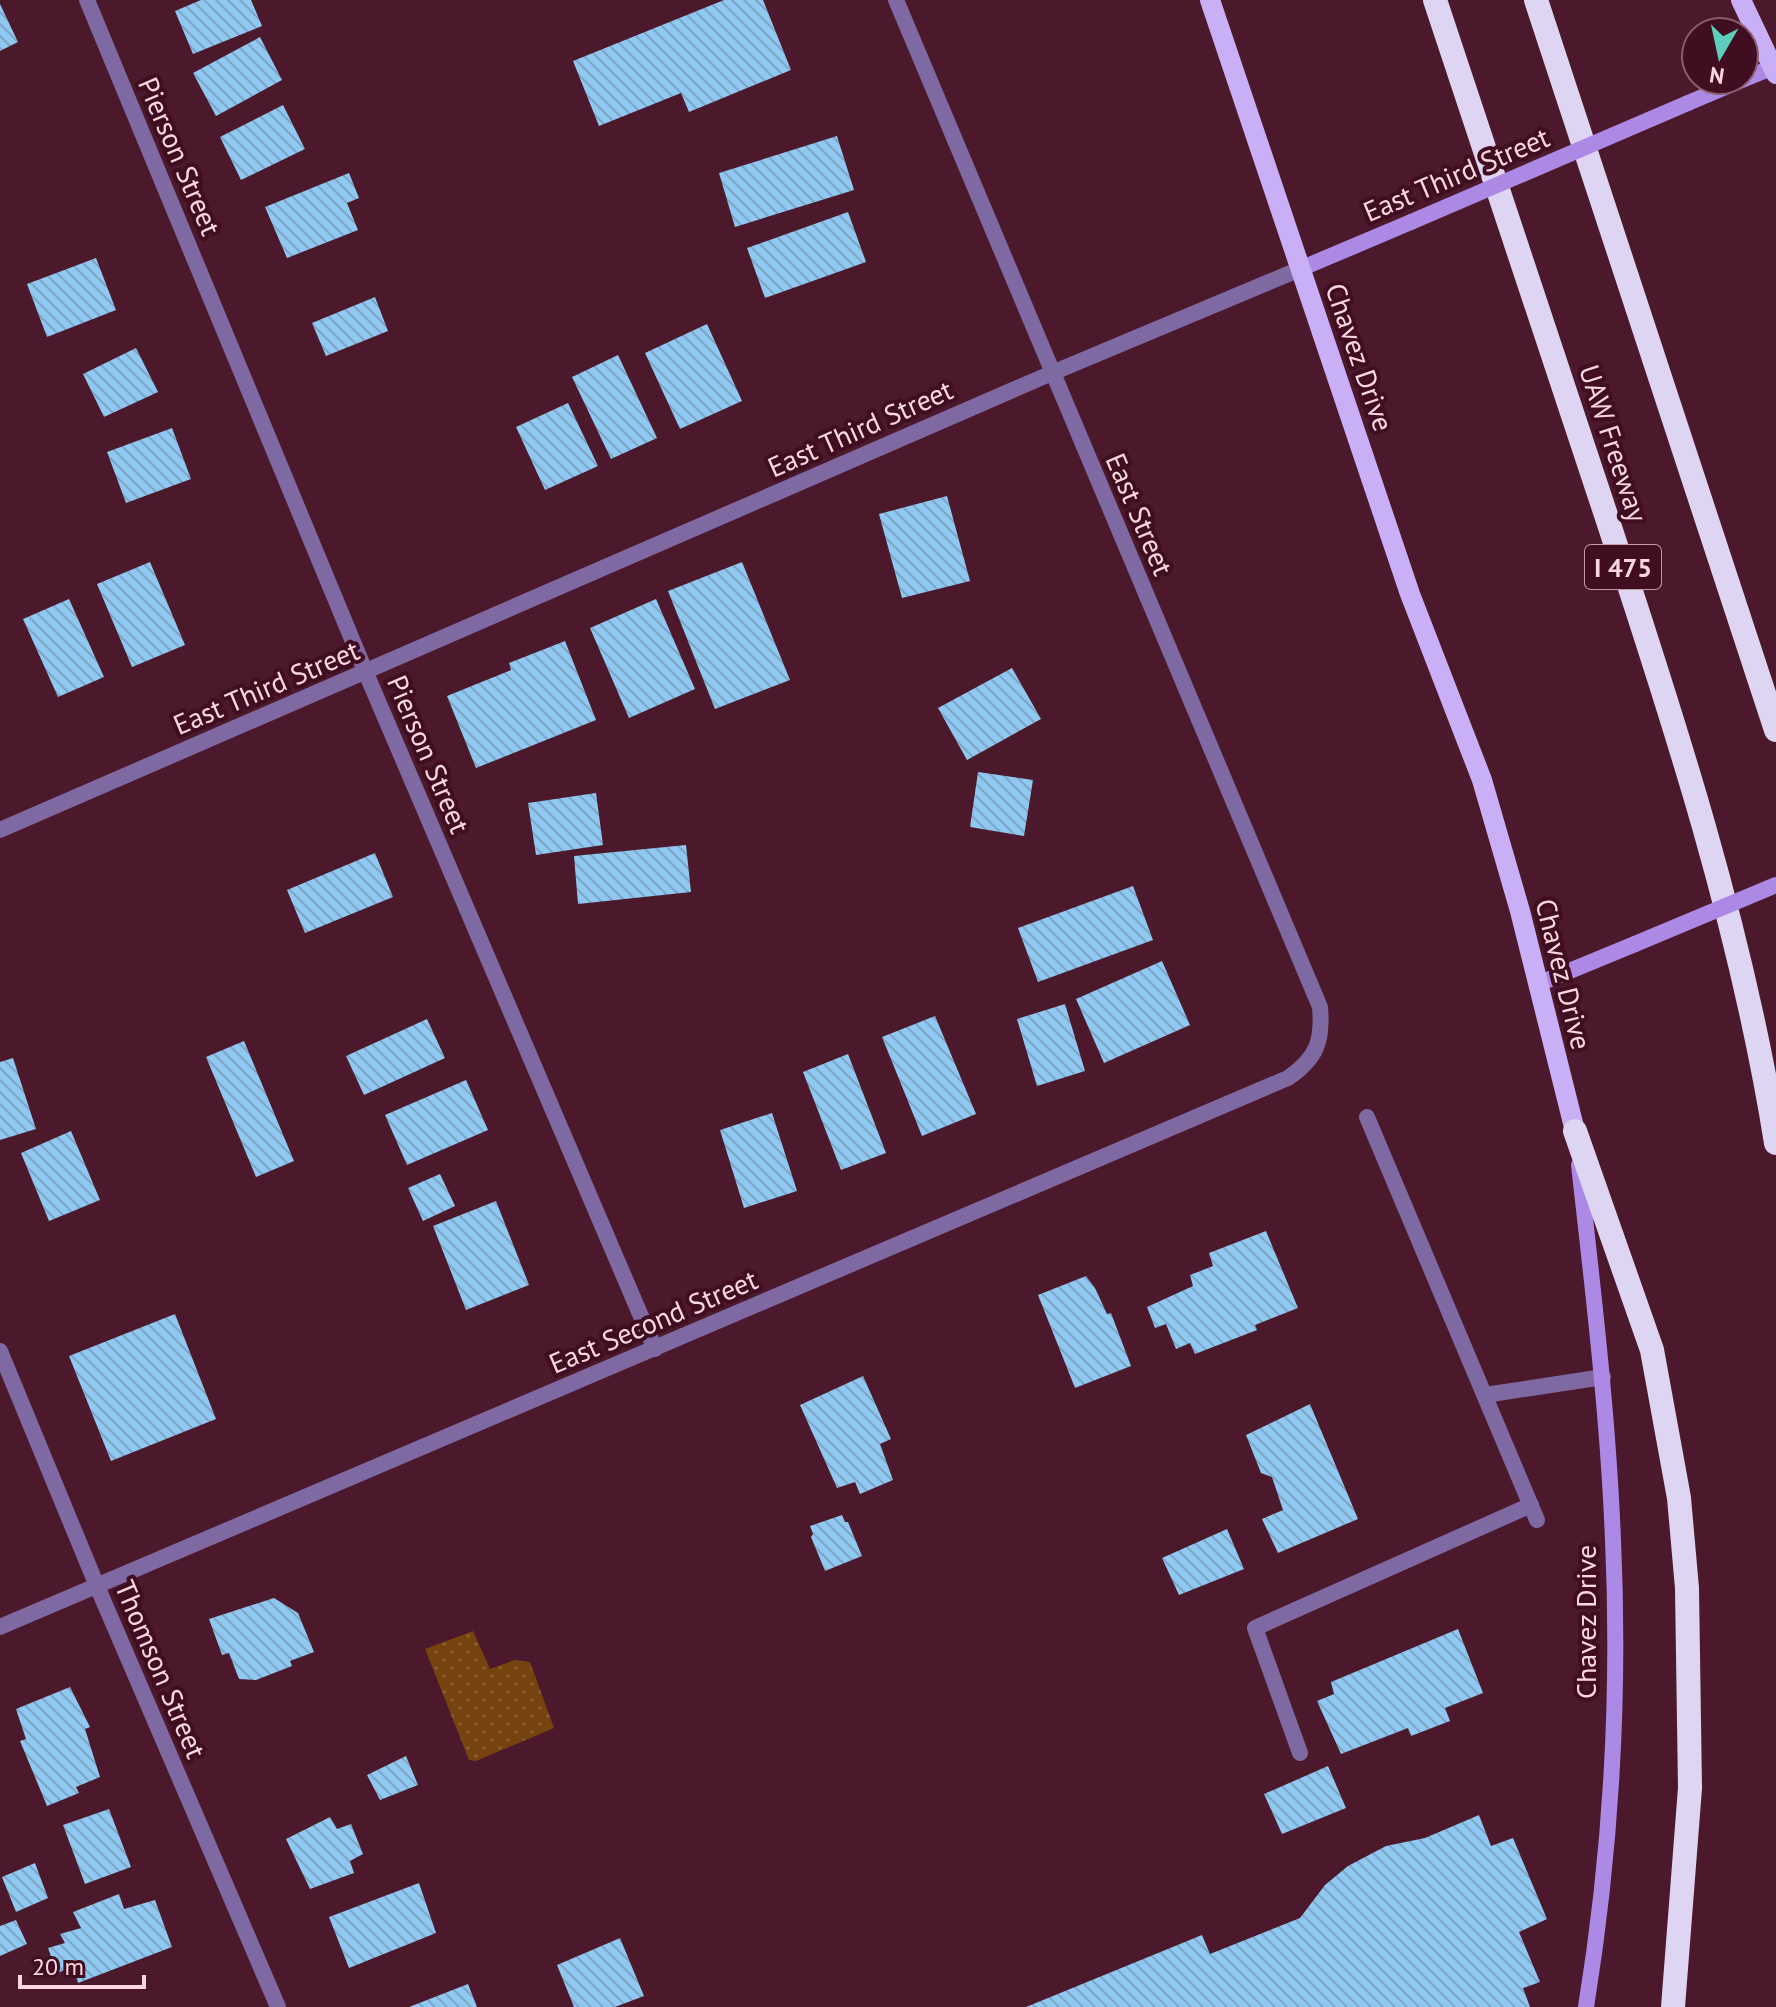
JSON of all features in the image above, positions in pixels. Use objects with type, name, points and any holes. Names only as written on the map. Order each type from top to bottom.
[{"type":"highway","name":"UAW Freeway","points":[[1435,0],[1687,767],[1741,965],[1776,1143]]},
{"type":"highway","points":[[1539,0],[1776,730]]},
{"type":"highway","points":[[1575,1131],[1652,1350],[1679,1498],[1688,1604],[1690,1788],[1673,2007]]},
{"type":"main road","name":"Chavez Drive","points":[[1210,0],[1410,594],[1482,780],[1575,1131],[1603,1377],[1614,1542],[1612,1758],[1608,1831],[1586,2007]]},
{"type":"main road","points":[[1741,0],[1775,69]]},
{"type":"main road","name":"East Third Street","points":[[1300,269],[1705,96]]},
{"type":"main road","points":[[1538,984],[1776,885]]},
{"type":"street","name":"Pierson Street","points":[[87,0],[366,673],[655,1349]]},
{"type":"street","name":"East Street","points":[[896,0],[1320,1007],[1322,1029],[1317,1050]]},
{"type":"street","name":"East Third Street","points":[[0,830],[1052,373],[1300,269]]},
{"type":"street","name":"East Second Street","points":[[0,1627],[1288,1078],[1305,1067],[1317,1050]]},
{"type":"street","points":[[1300,1753],[1255,1628],[1534,1512],[1367,1117]]},
{"type":"street","name":"Thomson Street","points":[[0,1351],[278,2007]]},
{"type":"street","points":[[1485,1395],[1603,1377]]},
{"type":"shaded area","points":[[473,1631],[490,1669],[515,1660],[530,1662],[554,1728],[476,1761],[469,1760],[425,1649]]},
{"type":"building","points":[[201,0],[251,0],[262,26],[193,54],[175,11]]},
{"type":"building","points":[[724,0],[763,0],[791,70],[689,112],[681,93],[599,126],[573,61]]},
{"type":"building","points":[[0,4],[18,42],[0,51]]},
{"type":"building","points":[[260,37],[282,80],[216,116],[193,73]]},
{"type":"building","points":[[283,105],[305,149],[241,180],[220,137]]},
{"type":"building","points":[[837,136],[854,190],[735,227],[719,173]]},
{"type":"building","points":[[349,173],[359,198],[347,203],[358,230],[287,258],[265,207]]},
{"type":"building","points":[[848,212],[866,262],[765,298],[747,248]]},
{"type":"building","points":[[96,258],[116,310],[47,337],[27,284]]},
{"type":"building","points":[[375,297],[388,331],[326,356],[312,323]]},
{"type":"building","points":[[707,324],[742,401],[680,429],[645,353]]},
{"type":"building","points":[[136,348],[158,392],[104,417],[83,374]]},
{"type":"building","points":[[618,355],[657,438],[611,459],[572,377]]},
{"type":"building","points":[[568,403],[598,466],[545,490],[516,427]]},
{"type":"building","points":[[172,428],[191,479],[126,503],[107,452]]},
{"type":"building","points":[[947,496],[970,581],[902,598],[879,514]]},
{"type":"building","points":[[150,562],[185,645],[132,667],[97,584]]},
{"type":"building","points":[[742,562],[790,680],[715,709],[668,591]]},
{"type":"building","points":[[69,599],[104,677],[58,697],[23,619]]},
{"type":"building","points":[[656,599],[695,689],[629,718],[590,628]]},
{"type":"building","points":[[565,641],[596,720],[476,768],[447,696],[511,670],[509,663]]},
{"type":"building","points":[[1012,668],[1041,719],[967,760],[938,708]]},
{"type":"building","points":[[978,772],[1033,780],[1024,836],[970,827]]},
{"type":"building","points":[[596,793],[603,845],[536,855],[528,803]]},
{"type":"building","points":[[686,845],[691,892],[578,904],[574,856]]},
{"type":"building","points":[[375,853],[393,897],[305,933],[287,890]]},
{"type":"building","points":[[1133,886],[1153,940],[1038,982],[1018,928]]},
{"type":"building","points":[[1162,961],[1190,1025],[1104,1063],[1076,999]]},
{"type":"building","points":[[1065,1004],[1085,1071],[1037,1086],[1017,1019]]},
{"type":"building","points":[[935,1016],[976,1114],[922,1136],[882,1037]]},
{"type":"building","points":[[427,1019],[445,1058],[364,1095],[346,1056]]},
{"type":"building","points":[[244,1041],[294,1161],[256,1177],[206,1057]]},
{"type":"building","points":[[848,1054],[886,1153],[841,1170],[803,1072]]},
{"type":"building","points":[[13,1058],[36,1129],[0,1140],[0,1062]]},
{"type":"building","points":[[466,1080],[488,1130],[407,1165],[385,1115]]},
{"type":"building","points":[[772,1113],[797,1191],[744,1208],[720,1130]]},
{"type":"building","points":[[71,1131],[100,1200],[49,1221],[21,1153]]},
{"type":"building","points":[[440,1174],[455,1206],[423,1221],[408,1188]]},
{"type":"building","points":[[496,1201],[529,1285],[466,1310],[433,1226]]},
{"type":"building","points":[[1266,1231],[1298,1308],[1255,1325],[1257,1330],[1195,1354],[1190,1343],[1176,1349],[1166,1324],[1155,1328],[1147,1307],[1193,1286],[1190,1275],[1213,1266],[1209,1253]]},
{"type":"building","points":[[1086,1276],[1107,1314],[1111,1313],[1131,1366],[1075,1388],[1038,1295]]},
{"type":"building","points":[[175,1314],[216,1419],[111,1461],[69,1356]]},
{"type":"building","points":[[863,1376],[891,1439],[880,1444],[893,1480],[860,1494],[855,1482],[837,1488],[800,1405]]},
{"type":"building","points":[[1310,1404],[1358,1519],[1278,1553],[1262,1519],[1283,1510],[1272,1477],[1261,1473],[1246,1435]]},
{"type":"building","points":[[842,1515],[862,1556],[825,1571],[811,1537],[810,1526]]},
{"type":"building","points":[[1227,1529],[1244,1569],[1179,1595],[1162,1558]]},
{"type":"building","points":[[274,1598],[298,1613],[314,1652],[290,1661],[292,1666],[256,1680],[239,1679],[229,1653],[222,1655],[209,1619]]},
{"type":"building","points":[[1458,1629],[1483,1693],[1445,1708],[1450,1721],[1411,1736],[1408,1728],[1341,1754],[1317,1701],[1334,1694],[1331,1682]]},
{"type":"building","points":[[70,1687],[90,1727],[85,1729],[100,1777],[76,1787],[79,1793],[47,1806],[20,1741],[26,1739],[16,1709]]},
{"type":"building","points":[[406,1756],[418,1785],[380,1800],[367,1775]]},
{"type":"building","points":[[1328,1766],[1346,1808],[1282,1834],[1264,1794]]},
{"type":"building","points":[[109,1809],[131,1867],[85,1884],[63,1825]]},
{"type":"building","points":[[1479,1815],[1491,1846],[1513,1838],[1547,1919],[1519,1932],[1540,1982],[1523,1988],[1530,2007],[1026,2007],[1202,1935],[1210,1954],[1300,1918],[1325,1885],[1348,1866],[1386,1846],[1425,1838]]},
{"type":"building","points":[[330,1817],[337,1829],[351,1824],[363,1854],[350,1861],[354,1873],[310,1889],[286,1839]]},
{"type":"building","points":[[35,1863],[48,1898],[16,1912],[2,1877]]},
{"type":"building","points":[[419,1883],[436,1933],[349,1968],[329,1917]]},
{"type":"building","points":[[119,1894],[124,1909],[155,1900],[172,1947],[78,1983],[74,1967],[57,1973],[48,1948],[65,1943],[60,1934],[81,1928],[73,1912]]},
{"type":"building","points":[[16,1920],[27,1944],[0,1956],[0,1926]]},
{"type":"building","points":[[620,1938],[644,1996],[615,2007],[574,2007],[557,1965]]},
{"type":"building","points":[[468,1984],[477,2007],[409,2007]]}]
